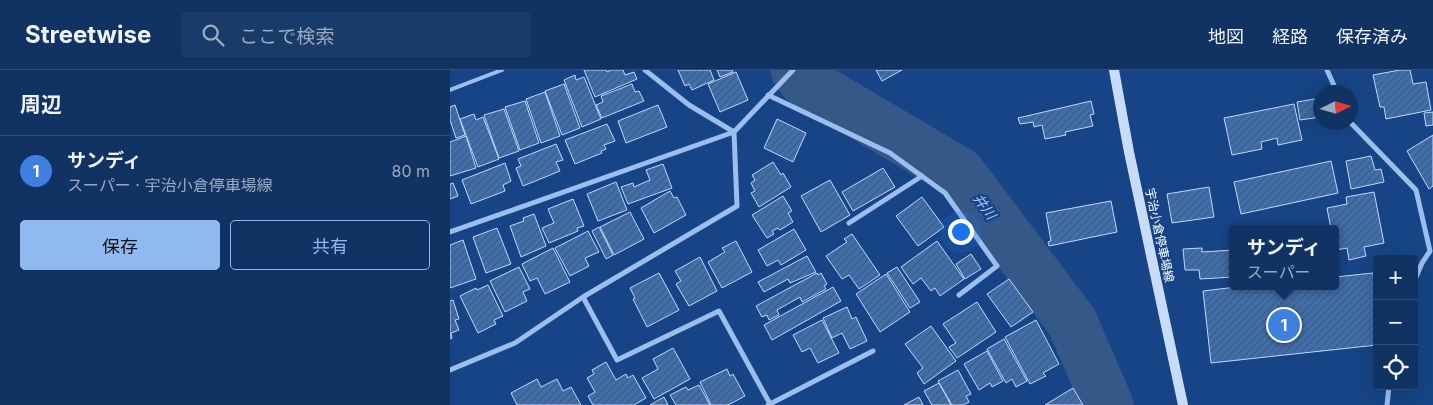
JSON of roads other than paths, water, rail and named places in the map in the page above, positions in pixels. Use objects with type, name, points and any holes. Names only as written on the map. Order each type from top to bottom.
[{"type":"main road","name":"宇治小倉停車場線","points":[[1114,70],[1129,152],[1183,405]]},
{"type":"street","points":[[646,70],[689,105],[734,132]]},
{"type":"street","points":[[450,232],[734,132],[792,70]]},
{"type":"street","points":[[1327,70],[1334,85]]},
{"type":"street","points":[[768,95],[890,154],[945,193],[996,266],[959,294]]},
{"type":"street","points":[[1358,130],[1416,190],[1430,251],[1418,272]]},
{"type":"street","points":[[450,370],[515,343],[583,297],[737,206],[734,132]]},
{"type":"street","points":[[849,223],[922,176]]},
{"type":"street","points":[[583,297],[617,360],[719,311],[769,405],[873,351]]},
{"type":"street","points":[[1387,405],[1389,390]]},
{"type":"lane","points":[[450,90],[502,70]]},
{"type":"waterway","name":"井川","points":[[796,70],[804,81],[960,173],[1072,322],[1108,405]]},
{"type":"place","name":"サンディ","points":[[1284,325]]}]
